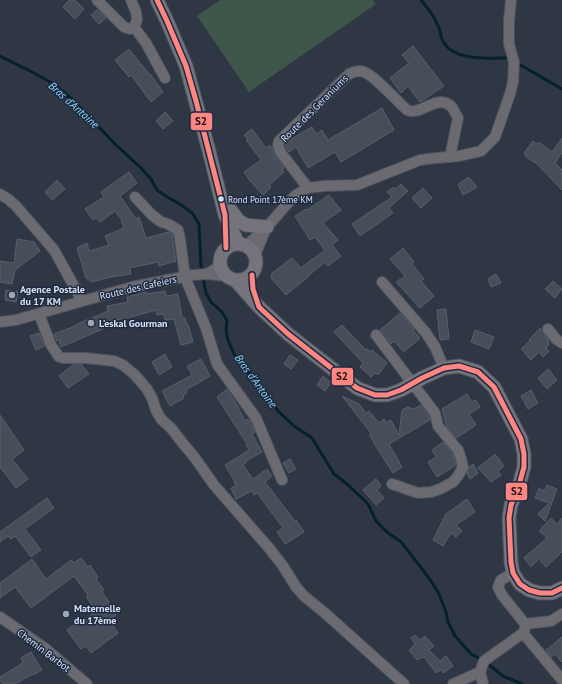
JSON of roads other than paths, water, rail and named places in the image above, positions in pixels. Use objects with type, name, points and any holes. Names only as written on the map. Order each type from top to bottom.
[{"type":"main road","points":[[157,0],[186,66],[225,215],[241,248],[257,260],[255,270],[252,275],[247,278],[242,280],[227,274]]},
{"type":"main road","points":[[221,197],[239,221],[246,225],[267,227]]},
{"type":"main road","points":[[241,248],[222,253],[220,259],[227,274],[258,307],[288,334],[357,388],[375,395],[387,395],[401,390],[444,368],[459,366],[478,372],[494,387],[521,439],[524,454],[524,467],[518,489],[511,506],[509,518],[513,573],[520,584],[529,590],[540,593],[552,593],[562,588]]},
{"type":"main road","points":[[252,275],[252,289],[258,307]]},
{"type":"street","points":[[97,0],[124,27],[130,29],[134,27]]},
{"type":"street","points":[[131,0],[136,12],[137,20],[134,27]]},
{"type":"street","points":[[241,248],[267,227],[296,195],[308,188],[357,184],[420,160],[459,156],[481,151],[495,137],[513,82],[514,62],[509,44],[508,21],[511,0]]},
{"type":"street","points":[[134,27],[146,42],[165,78]]},
{"type":"street","name":"Route des Geraniums","points":[[308,188],[281,153],[278,146],[279,141],[348,74],[356,72],[363,71],[372,76],[410,112],[415,112],[435,103],[444,102],[452,107],[458,118],[450,157]]},
{"type":"street","points":[[0,194],[16,206],[54,250],[81,301]]},
{"type":"street","points":[[135,197],[161,222],[178,230],[189,276],[217,364],[256,418],[282,480]]},
{"type":"street","name":"Route des Cafeiers","points":[[0,322],[16,320],[39,314],[132,287],[189,276],[227,274]]},
{"type":"street","points":[[382,282],[426,332],[435,347],[444,368]]},
{"type":"street","points":[[39,314],[56,354],[59,357],[114,361],[124,365],[135,375],[147,389],[161,419],[171,428],[195,458],[214,486],[283,566],[296,587],[304,596],[404,684]]},
{"type":"street","points":[[548,329],[556,339],[562,343]]},
{"type":"street","points":[[376,335],[435,413],[438,426],[458,450],[462,467],[458,476],[453,482],[431,492],[418,493],[392,484]]},
{"type":"street","points":[[513,573],[501,580],[498,587],[524,629],[562,680]]},
{"type":"street","points":[[483,684],[480,672],[484,661],[524,629],[551,621],[562,614]]},
{"type":"street","name":"Chemin Barbot","points":[[0,617],[46,649],[87,684]]},
{"type":"street","points":[[453,684],[480,672]]},
{"type":"waterway","points":[[421,0],[434,17],[443,41],[449,49],[464,56],[507,58],[510,60]]},
{"type":"waterway","name":"Bras d'Antoine","points":[[0,56],[54,84],[75,102],[115,144],[140,167],[151,179],[157,190],[193,214],[199,224],[201,266],[206,293],[211,302],[222,312],[227,321],[226,330],[228,340],[234,354],[278,411],[294,426],[312,438],[334,474],[368,504],[376,521],[387,532],[401,542],[423,570],[439,594],[448,622],[455,636],[471,654],[484,661],[503,676],[522,684]]},
{"type":"waterway","points":[[517,63],[562,89]]},
{"type":"place","name":"Rond Point 17ème KM","points":[[221,199]]},
{"type":"place","name":"Agence Postale du 17 KM","points":[[12,295]]},
{"type":"place","name":"L'eskal Gourman","points":[[91,323]]},
{"type":"place","name":"Maternelle du 17ème","points":[[66,614]]}]
